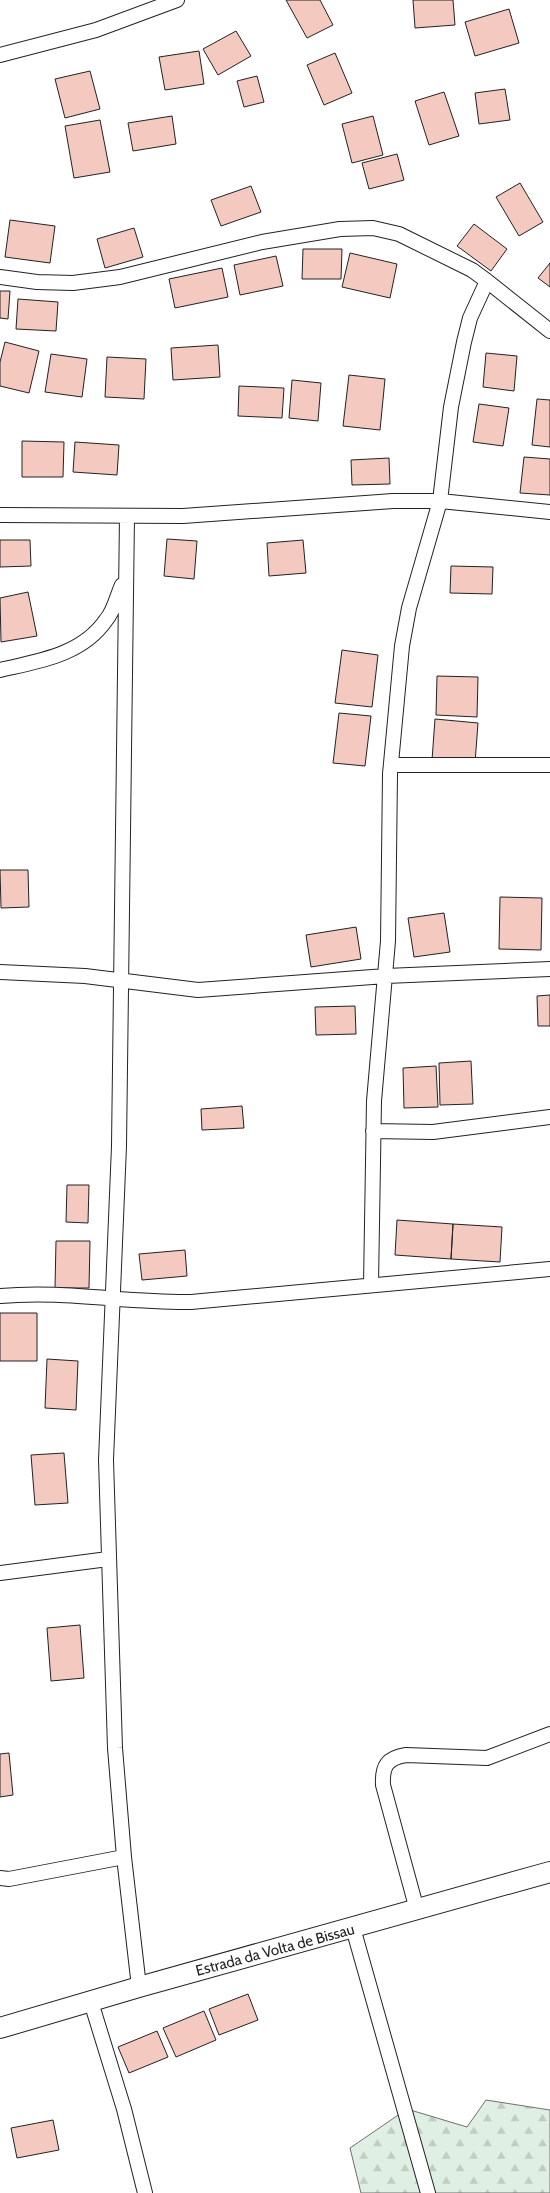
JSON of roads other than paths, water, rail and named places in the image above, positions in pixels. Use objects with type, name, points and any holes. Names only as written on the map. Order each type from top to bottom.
[{"type":"main road","name":"Estrada da Volta de Bissau","points":[[0,2028],[139,1987],[550,1872]]},
{"type":"street","points":[[0,55],[96,30],[177,0]]},
{"type":"street","points":[[0,277],[37,282],[72,283],[120,277],[262,242],[340,229],[373,228],[399,234],[472,270],[550,331]]},
{"type":"street","points":[[372,1284],[373,1131],[390,902],[391,765],[402,646],[409,608],[440,501],[451,407],[464,342],[470,318],[487,281]]},
{"type":"street","points":[[0,515],[183,516],[355,503],[440,501],[550,512]]},
{"type":"street","points":[[127,516],[120,980],[120,1117],[106,1460],[115,1748],[124,1857],[139,1987]]},
{"type":"street","points":[[0,670],[52,658],[78,647],[95,634],[108,619],[126,577]]},
{"type":"street","points":[[391,765],[550,765]]},
{"type":"street","points":[[0,972],[85,976],[198,990],[386,976],[550,970]]},
{"type":"street","points":[[373,1131],[433,1132],[550,1117]]},
{"type":"street","points":[[0,1296],[47,1294],[162,1302],[191,1302],[550,1269]]},
{"type":"street","points":[[0,1573],[108,1559]]},
{"type":"street","points":[[417,1910],[383,1785],[382,1772],[386,1764],[394,1757],[406,1755],[487,1758],[550,1734]]},
{"type":"street","points":[[0,1878],[9,1879],[124,1857]]},
{"type":"street","points":[[353,1928],[428,2193]]},
{"type":"street","points":[[91,2002],[124,2109],[145,2193]]}]
